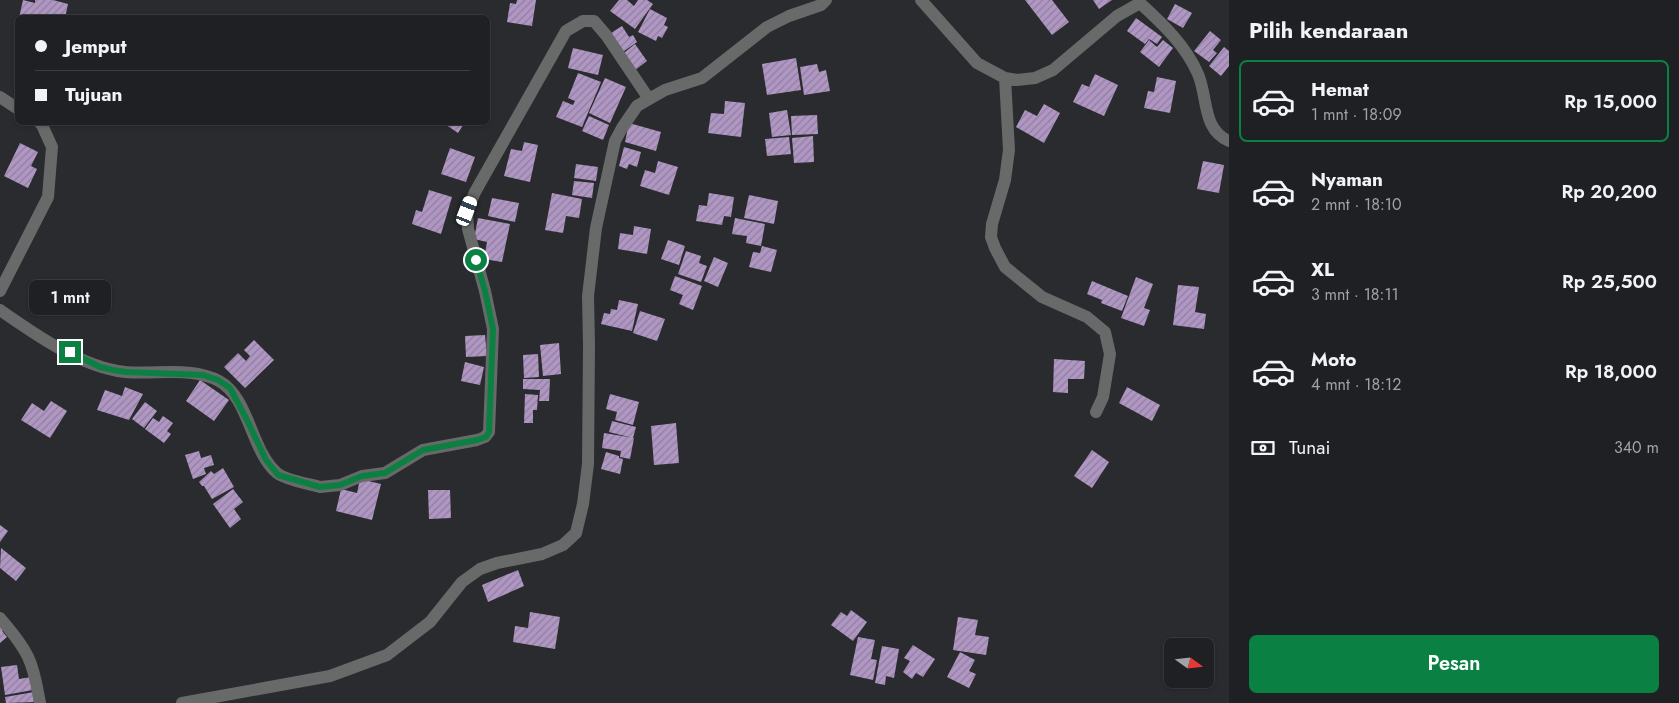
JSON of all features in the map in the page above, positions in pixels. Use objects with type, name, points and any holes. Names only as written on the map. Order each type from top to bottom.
[{"type":"street","points":[[182,703],[330,676],[387,655],[430,622],[462,582],[480,569],[497,563],[542,554],[563,545],[576,533],[583,504],[588,464],[588,296],[596,228],[615,141],[638,106],[665,90],[702,78],[767,27],[789,16],[821,5],[826,0]]},
{"type":"street","points":[[921,0],[977,63],[1005,78],[1017,80],[1034,78],[1053,70],[1117,16],[1141,2],[1189,56],[1199,76],[1204,101],[1213,128],[1220,137],[1229,141]]},
{"type":"street","points":[[0,310],[39,338],[100,367],[126,372],[203,375],[218,380],[230,388],[266,460],[278,475],[328,488],[362,476],[385,473],[423,450],[477,440],[486,437],[489,432],[493,329],[468,229],[467,211],[475,192],[566,31],[583,21],[594,21],[606,35],[649,99]]},
{"type":"street","points":[[1005,78],[1009,150],[1005,180],[992,224],[991,237],[1005,267],[1042,297],[1087,317],[1105,332],[1109,342],[1110,354],[1103,397],[1096,412]]},
{"type":"street","points":[[0,97],[15,107]]},
{"type":"street","points":[[0,291],[48,197],[52,147],[42,125]]},
{"type":"street","points":[[0,618],[15,635],[28,657],[35,677],[40,703]]},
{"type":"building","points":[[23,0],[35,3],[35,0],[53,0],[68,4],[66,15],[20,15]]},
{"type":"building","points":[[517,0],[536,0],[532,26],[507,22],[510,3],[516,4]]},
{"type":"building","points":[[619,0],[627,0],[634,6],[638,0],[647,0],[653,4],[635,29],[610,11]]},
{"type":"building","points":[[1025,0],[1052,0],[1069,22],[1052,35]]},
{"type":"building","points":[[1093,0],[1112,0],[1099,9]]},
{"type":"building","points":[[1175,4],[1192,13],[1183,28],[1167,19]]},
{"type":"building","points":[[650,9],[667,18],[664,25],[668,27],[662,38],[658,36],[656,41],[638,32]]},
{"type":"building","points":[[1136,18],[1162,37],[1157,44],[1149,39],[1145,44],[1127,31]]},
{"type":"building","points":[[622,26],[629,37],[633,35],[637,42],[623,52],[611,33]]},
{"type":"building","points":[[1210,31],[1221,40],[1213,50],[1217,53],[1209,62],[1194,51]]},
{"type":"building","points":[[1149,40],[1157,47],[1163,40],[1173,48],[1159,67],[1140,52]]},
{"type":"building","points":[[635,44],[647,61],[635,70],[624,53]]},
{"type":"building","points":[[1224,47],[1229,51],[1229,66],[1221,76],[1209,66]]},
{"type":"building","points":[[573,48],[603,55],[598,75],[568,68]]},
{"type":"building","points":[[796,58],[801,90],[767,95],[762,64]]},
{"type":"building","points":[[817,64],[819,72],[826,70],[830,91],[804,95],[800,67]]},
{"type":"building","points":[[578,73],[601,82],[582,127],[556,117],[563,101],[573,105],[575,101],[568,98]]},
{"type":"building","points":[[1095,74],[1118,85],[1104,116],[1073,102],[1082,84],[1089,87]]},
{"type":"building","points":[[1157,77],[1176,81],[1170,113],[1144,108],[1148,91],[1154,92]]},
{"type":"building","points":[[605,78],[626,87],[610,123],[589,113]]},
{"type":"building","points":[[725,101],[745,103],[741,137],[708,133],[711,113],[724,114]]},
{"type":"building","points":[[1044,104],[1060,113],[1044,143],[1016,127],[1025,110],[1037,116]]},
{"type":"building","points":[[787,110],[791,135],[772,137],[769,113]]},
{"type":"building","points":[[817,115],[818,134],[792,135],[791,116]]},
{"type":"building","points":[[589,116],[609,125],[603,140],[582,131]]},
{"type":"building","points":[[629,123],[661,132],[656,151],[625,142]]},
{"type":"building","points":[[446,125],[463,125],[458,133]]},
{"type":"building","points":[[813,136],[814,162],[794,163],[792,138]]},
{"type":"building","points":[[789,137],[791,154],[767,156],[765,139]]},
{"type":"building","points":[[524,142],[538,145],[530,182],[504,176],[511,149],[522,151]]},
{"type":"building","points":[[20,143],[38,152],[31,166],[37,169],[28,188],[4,176]]},
{"type":"building","points":[[624,147],[641,152],[637,167],[629,164],[627,169],[619,166]]},
{"type":"building","points":[[450,148],[475,157],[466,182],[441,174]]},
{"type":"building","points":[[658,161],[678,167],[669,195],[640,186],[645,170],[655,173]]},
{"type":"building","points":[[1203,161],[1224,165],[1219,193],[1197,189]]},
{"type":"building","points":[[576,164],[598,167],[596,181],[574,178]]},
{"type":"building","points":[[574,181],[594,183],[592,198],[572,195]]},
{"type":"building","points":[[429,190],[452,197],[441,234],[412,224],[416,210],[422,212]]},
{"type":"building","points":[[552,193],[582,199],[579,218],[566,216],[563,233],[545,230]]},
{"type":"building","points":[[709,193],[734,197],[731,217],[724,216],[722,225],[696,221],[699,205],[707,206]]},
{"type":"building","points":[[749,195],[778,201],[774,224],[744,218]]},
{"type":"building","points":[[492,198],[519,203],[515,222],[488,216]]},
{"type":"building","points":[[478,218],[510,224],[502,262],[484,259],[487,242],[474,239]]},
{"type":"building","points":[[735,218],[765,224],[761,246],[746,243],[747,236],[732,234]]},
{"type":"building","points":[[634,226],[651,229],[647,254],[618,249],[620,233],[633,235]]},
{"type":"building","points":[[668,240],[685,246],[679,265],[661,259]]},
{"type":"building","points":[[762,246],[777,250],[771,272],[749,267],[753,252],[760,253]]},
{"type":"building","points":[[686,251],[701,256],[699,263],[707,266],[701,282],[678,274]]},
{"type":"building","points":[[714,257],[728,263],[718,287],[704,281]]},
{"type":"building","points":[[675,276],[702,286],[693,310],[679,304],[683,295],[670,290]]},
{"type":"building","points":[[1136,277],[1153,284],[1144,308],[1150,310],[1144,326],[1121,318]]},
{"type":"building","points":[[1092,281],[1128,296],[1122,311],[1101,303],[1102,300],[1087,294]]},
{"type":"building","points":[[1178,285],[1199,287],[1195,312],[1206,314],[1204,329],[1173,325]]},
{"type":"building","points":[[619,300],[638,304],[632,331],[601,324],[604,313],[610,314],[611,309],[617,310]]},
{"type":"building","points":[[640,311],[665,319],[657,341],[633,333]]},
{"type":"building","points":[[485,335],[487,356],[466,357],[465,336]]},
{"type":"building","points":[[254,340],[274,360],[245,388],[224,367],[238,353],[246,361],[250,356],[244,350]]},
{"type":"building","points":[[559,343],[561,374],[543,376],[540,345]]},
{"type":"building","points":[[538,354],[539,377],[524,378],[523,355]]},
{"type":"building","points":[[1054,359],[1085,361],[1084,379],[1068,379],[1068,393],[1053,392]]},
{"type":"building","points":[[465,362],[484,367],[480,385],[461,381]]},
{"type":"building","points":[[523,379],[550,379],[549,401],[539,401],[540,390],[523,389]]},
{"type":"building","points":[[200,380],[229,400],[214,421],[186,401]]},
{"type":"building","points":[[125,387],[143,394],[129,420],[97,410],[105,390],[122,396]]},
{"type":"building","points":[[1127,387],[1160,405],[1152,421],[1119,403]]},
{"type":"building","points":[[525,394],[538,395],[537,410],[533,410],[533,423],[524,423]]},
{"type":"building","points":[[610,394],[639,402],[633,425],[615,420],[617,412],[606,409]]},
{"type":"building","points":[[51,401],[67,411],[50,438],[21,420],[32,403],[44,411]]},
{"type":"building","points":[[145,402],[157,411],[144,428],[132,419]]},
{"type":"building","points":[[163,416],[173,423],[167,431],[171,434],[164,443],[145,429],[153,418],[159,422]]},
{"type":"building","points":[[612,421],[636,427],[633,438],[609,432]]},
{"type":"building","points":[[676,423],[679,463],[654,465],[651,426]]},
{"type":"building","points":[[604,433],[634,438],[630,459],[620,457],[621,451],[602,448]]},
{"type":"building","points":[[1092,450],[1109,462],[1092,488],[1074,476]]},
{"type":"building","points":[[199,451],[201,458],[211,455],[214,465],[204,468],[206,474],[193,479],[185,455]]},
{"type":"building","points":[[606,452],[623,459],[620,474],[601,469]]},
{"type":"building","points":[[223,468],[234,487],[212,499],[204,486],[199,482],[211,471],[214,474]]},
{"type":"building","points":[[360,479],[381,484],[372,520],[336,511],[341,489],[357,493]]},
{"type":"building","points":[[233,489],[243,502],[234,509],[241,519],[230,528],[213,504]]},
{"type":"building","points":[[428,490],[450,490],[451,518],[429,519]]},
{"type":"building","points":[[0,525],[8,531],[0,542]]},
{"type":"building","points":[[1,548],[26,568],[16,581],[0,568]]},
{"type":"building","points":[[518,570],[524,586],[488,602],[482,585]]},
{"type":"building","points":[[851,610],[867,622],[853,641],[831,625],[841,612],[847,616]]},
{"type":"building","points":[[530,612],[560,617],[555,649],[513,642],[515,626],[528,628]]},
{"type":"building","points":[[958,617],[978,620],[975,635],[989,637],[986,655],[953,650]]},
{"type":"building","points":[[0,621],[6,628],[2,631],[7,637],[0,643]]},
{"type":"building","points":[[858,637],[875,640],[871,659],[877,660],[873,680],[850,675]]},
{"type":"building","points":[[913,645],[935,659],[923,677],[916,673],[912,679],[903,672],[910,661],[904,658]]},
{"type":"building","points":[[882,646],[899,649],[894,678],[886,676],[885,685],[875,683]]},
{"type":"building","points":[[960,652],[975,660],[969,671],[976,674],[969,688],[947,677]]},
{"type":"building","points":[[17,665],[19,679],[31,677],[33,690],[5,695],[1,667]]},
{"type":"building","points":[[34,692],[36,702],[6,703],[5,697]]},
{"type":"route","points":[[70,352],[100,367],[113,370],[203,375],[218,380],[230,388],[266,460],[278,475],[328,488],[362,476],[385,473],[423,450],[486,437],[489,432],[493,329],[476,260]]}]
